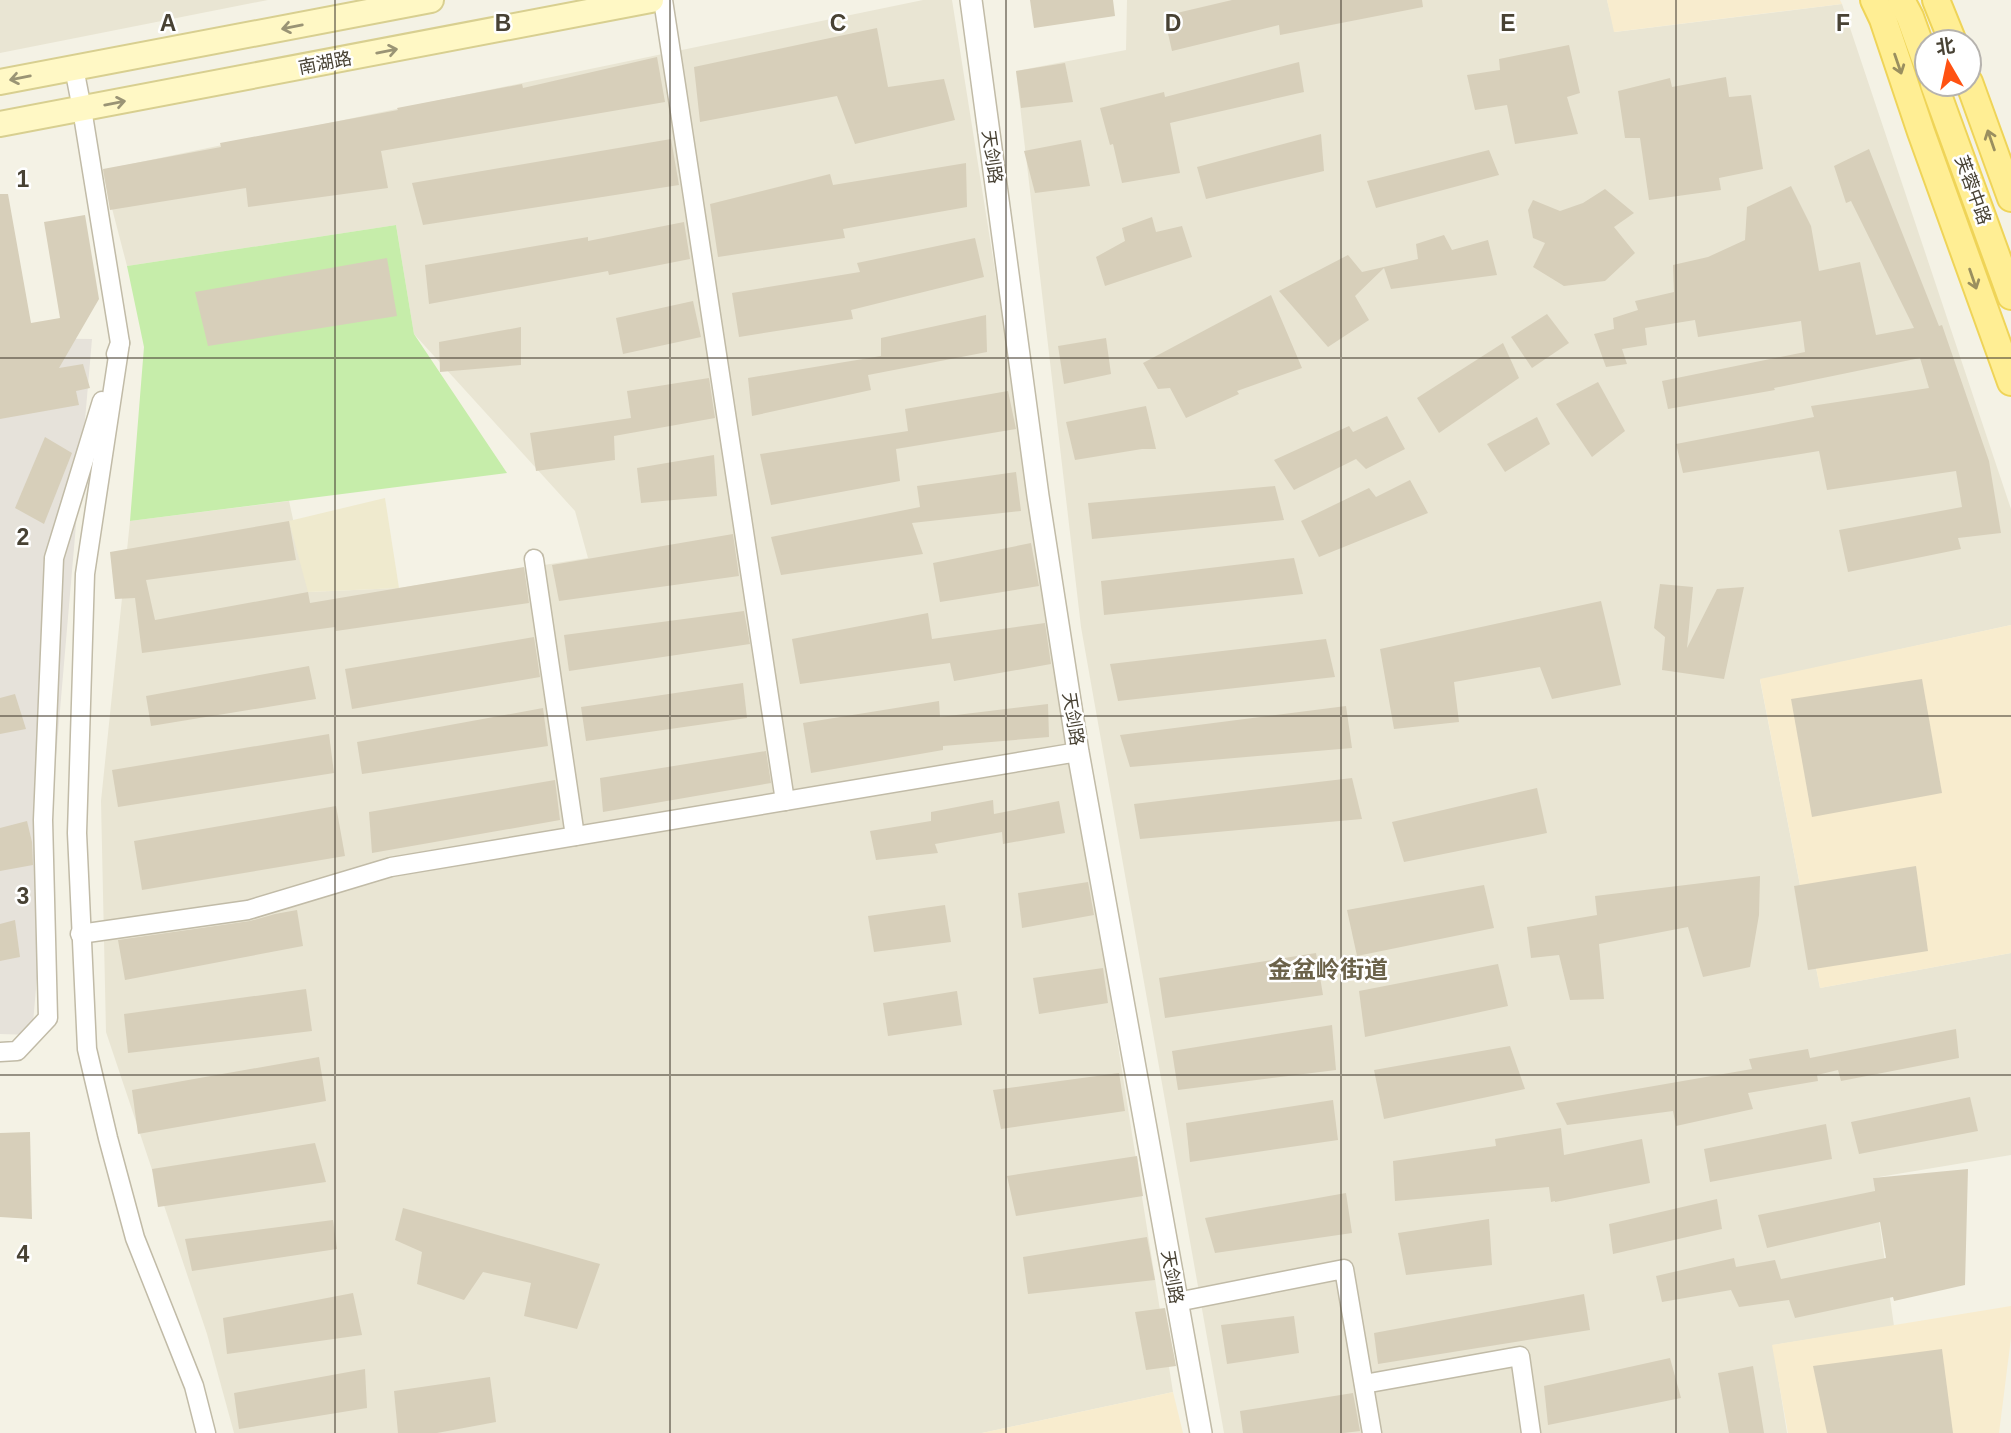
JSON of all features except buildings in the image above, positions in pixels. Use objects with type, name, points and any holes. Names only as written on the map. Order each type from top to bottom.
[{"type":"main road","points":[[0,82],[431,0]]},
{"type":"main road","name":"南湖路","points":[[0,124],[651,0]]},
{"type":"main road","points":[[1874,0],[2011,383]]},
{"type":"main road","points":[[1901,0],[1914,28]]},
{"type":"main road","points":[[1936,0],[1947,28]]},
{"type":"main road","name":"芙蓉中路","points":[[1939,98],[2011,296]]},
{"type":"main road","name":"芙蓉中路","points":[[1975,98],[2011,198]]},
{"type":"street","points":[[663,0],[785,801]]},
{"type":"street","name":"天剑路","points":[[971,0],[1038,496],[1078,752],[1201,1433]]},
{"type":"street","points":[[74,68],[120,344],[85,574],[77,833],[87,1049],[135,1238],[194,1386],[206,1433]]},
{"type":"street","points":[[0,1052],[17,1051],[48,1018],[43,820],[54,558],[120,344]]},
{"type":"street","points":[[534,559],[575,836]]},
{"type":"street","points":[[80,934],[248,910],[391,867],[1078,752]]},
{"type":"street","points":[[1177,1302],[1344,1269],[1372,1433]]},
{"type":"street","points":[[1364,1384],[1520,1356],[1531,1433]]},
{"type":"shaded area","points":[[0,0],[268,0],[0,53]]},
{"type":"shaded area","points":[[923,0],[952,0],[1173,1392],[982,1433],[234,1433],[207,1334],[106,1032],[101,801],[130,521],[289,501],[309,592],[399,588],[588,558],[575,511],[414,334],[396,225],[127,266],[102,170]]},
{"type":"shaded area","points":[[1127,0],[1607,0],[1615,32],[1842,4],[2011,509],[2011,625],[1760,680],[1820,988],[2011,953],[2011,1155],[1873,1178],[1894,1326],[1773,1345],[1787,1433],[1224,1433],[1081,627],[1016,71],[1126,50]]},
{"type":"shaded area","points":[[1607,0],[1840,0],[1842,4],[1614,32]]},
{"type":"shaded area","points":[[0,338],[92,339],[32,1035],[0,1034]]},
{"type":"shaded area","points":[[385,498],[399,588],[308,592],[289,521]]},
{"type":"shaded area","points":[[2011,625],[2011,953],[1820,988],[1760,679]]},
{"type":"shaded area","points":[[2011,1306],[2011,1338],[1999,1433],[1788,1433],[1772,1345]]},
{"type":"shaded area","points":[[1173,1392],[1183,1433],[982,1433]]},
{"type":"green space","points":[[396,225],[414,334],[507,473],[130,521],[144,347],[127,266]]},
{"type":"district","name":"金盆岭街道","points":[[1328,970]]}]
